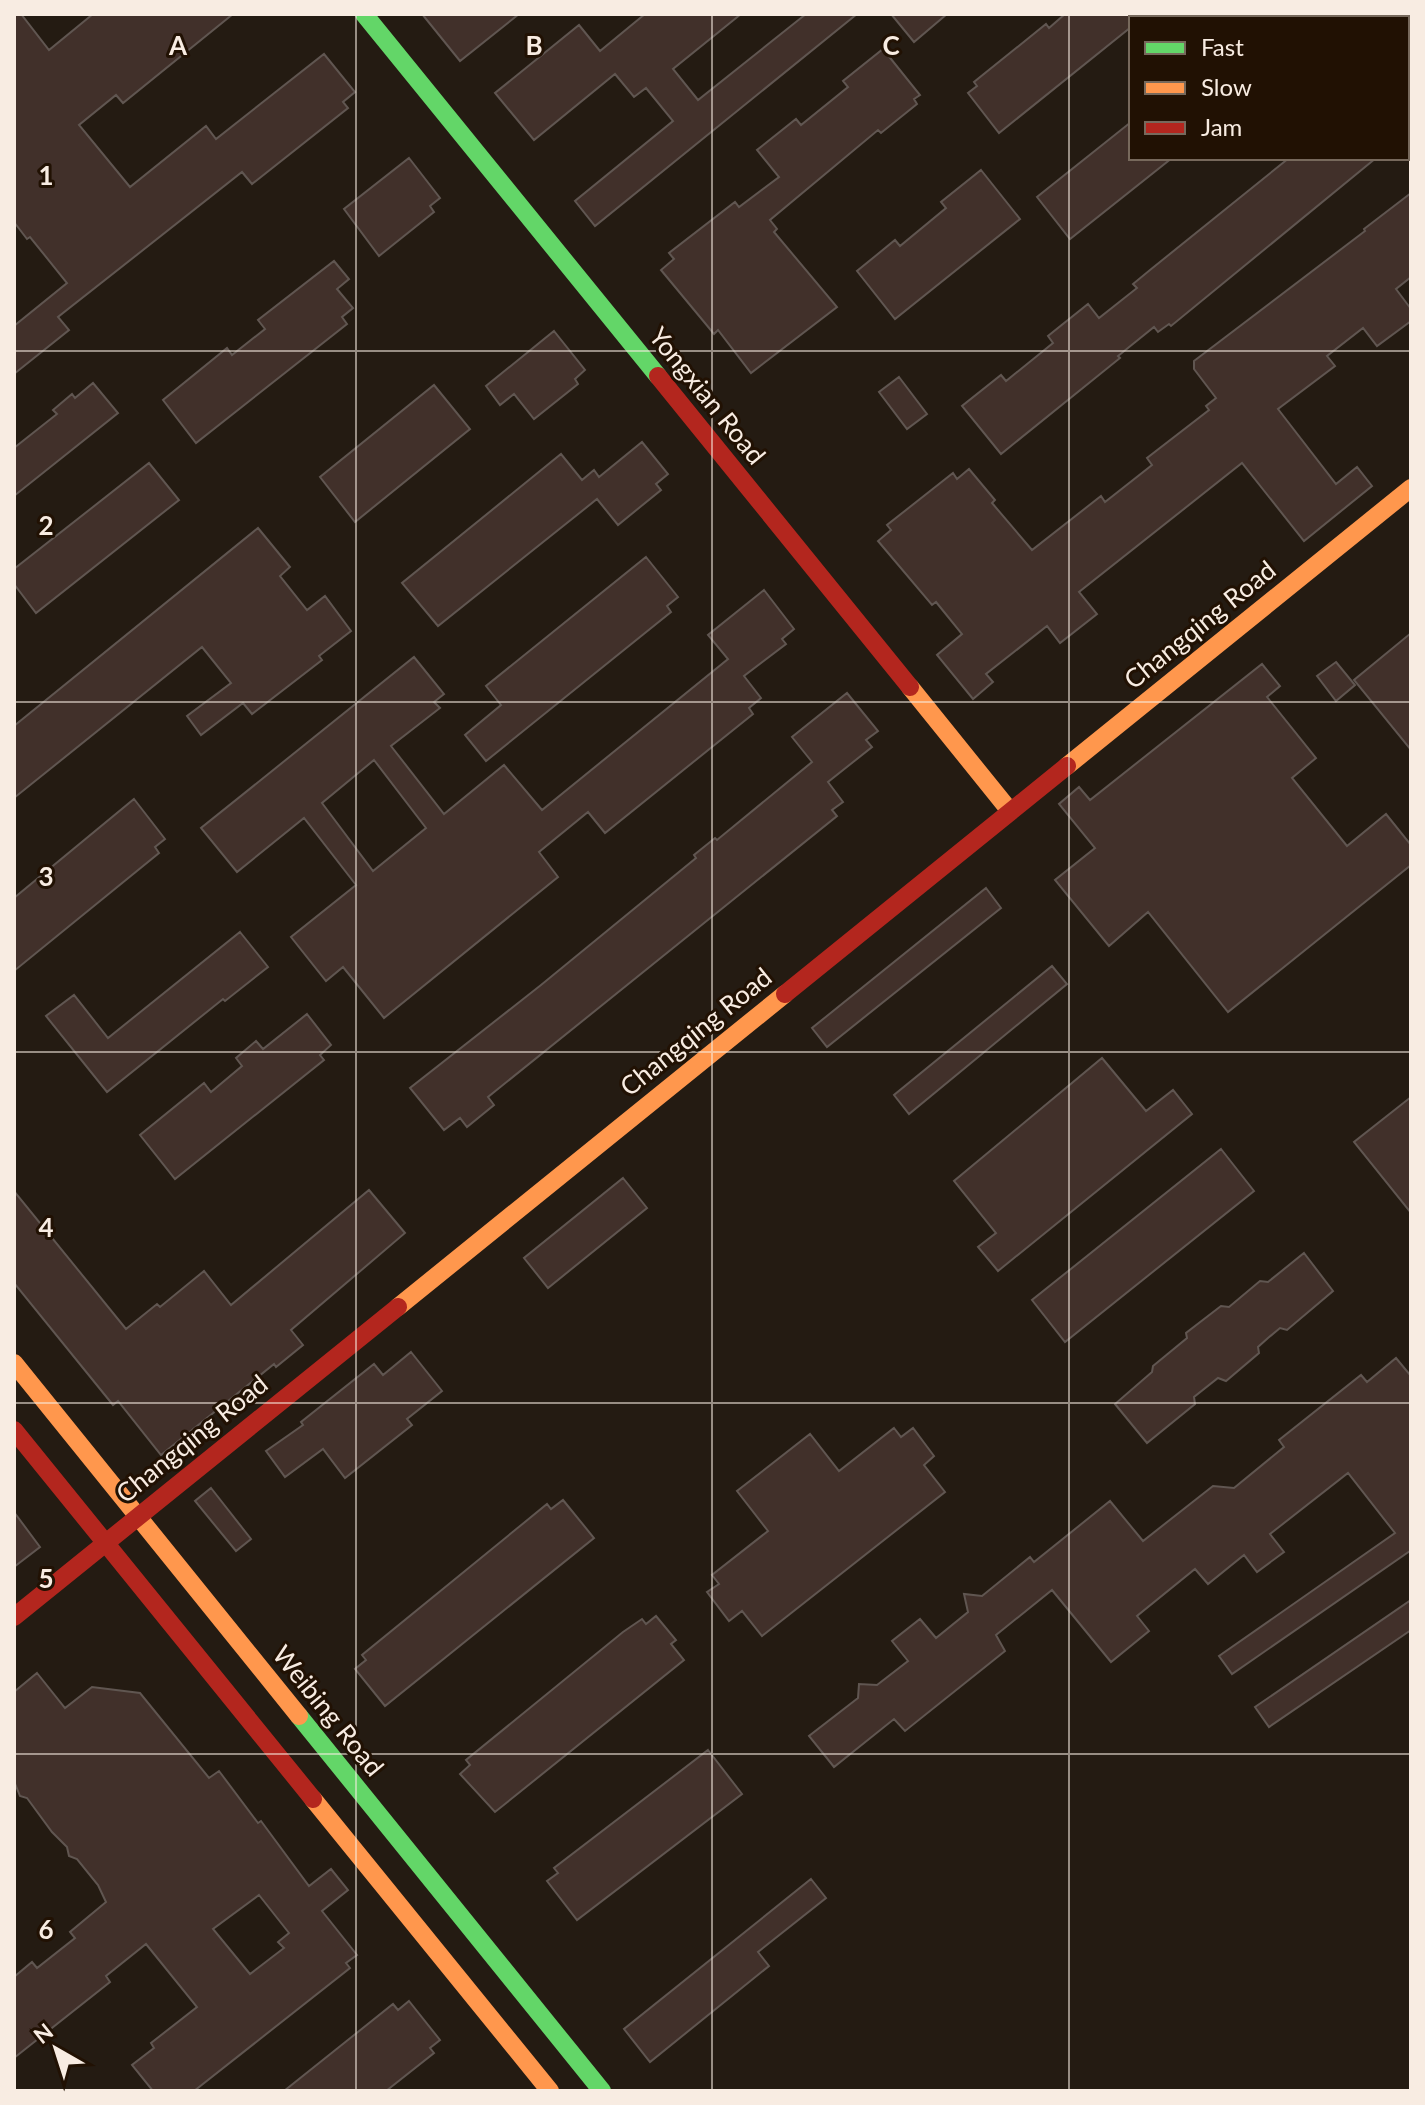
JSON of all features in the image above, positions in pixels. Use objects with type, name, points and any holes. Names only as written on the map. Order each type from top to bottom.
[{"type":"street","name":"Yongxian Road","points":[[364,14],[1010,811]]},
{"type":"street","name":"Changqing Road","points":[[14,1617],[1411,488]]},
{"type":"street","name":"Weibing Road","points":[[14,1363],[602,2091]]},
{"type":"street","points":[[14,1430],[550,2091]]},
{"type":"building","points":[[14,14],[21,14],[49,50],[93,14],[233,14],[123,103],[116,95],[79,125],[130,187],[206,126],[216,139],[324,54],[355,92],[343,102],[348,108],[252,184],[242,172],[58,317],[69,330],[14,374],[14,326],[67,283],[14,222]]},
{"type":"building","points":[[422,14],[519,14],[460,61]]},
{"type":"building","points":[[645,14],[741,14],[673,69],[698,100],[806,14],[857,14],[595,226],[575,201],[673,121],[646,88],[634,97],[615,74],[534,140],[495,93],[579,25],[600,51]]},
{"type":"building","points":[[891,14],[947,14],[914,42]]},
{"type":"building","points":[[1065,14],[1147,14],[1129,16],[1129,29],[999,133],[968,93],[977,86],[974,82],[1046,24],[1049,28]]},
{"type":"building","points":[[883,49],[920,95],[914,99],[917,104],[881,133],[878,130],[770,220],[777,229],[774,232],[837,307],[751,373],[718,330],[714,334],[661,270],[674,259],[669,253],[735,202],[739,207],[779,177],[757,150],[796,119],[801,125],[848,87],[843,81]]},
{"type":"building","points":[[1129,124],[1129,160],[1169,160],[1070,239],[1037,197]]},
{"type":"building","points":[[409,158],[440,198],[430,206],[434,212],[379,256],[344,209]]},
{"type":"building","points":[[1287,160],[1374,160],[1171,326],[1169,324],[1158,332],[1154,327],[1001,454],[962,406],[1001,375],[1006,381],[1053,343],[1048,336],[1088,304],[1099,318],[1137,288],[1133,284]]},
{"type":"building","points":[[981,170],[1020,219],[895,319],[857,271],[895,240],[900,246],[946,208],[941,202]]},
{"type":"building","points":[[1411,193],[1411,277],[1396,289],[1411,309],[1411,321],[1377,346],[1363,328],[1327,356],[1335,366],[1278,409],[1336,484],[1357,467],[1372,486],[1304,541],[1242,463],[1079,592],[1097,614],[1060,643],[1047,626],[986,674],[993,682],[973,699],[937,655],[962,634],[936,602],[932,605],[878,541],[891,530],[887,525],[953,473],[957,479],[969,469],[995,500],[992,503],[1032,550],[1101,496],[1105,502],[1152,465],[1147,458],[1209,410],[1206,406],[1216,398],[1194,369],[1194,361]]},
{"type":"building","points":[[334,261],[349,279],[337,289],[353,308],[342,317],[347,324],[196,443],[163,400],[227,348],[232,355],[265,329],[258,320]]},
{"type":"building","points":[[554,331],[585,370],[575,379],[578,384],[534,419],[514,394],[500,405],[486,386]]},
{"type":"building","points":[[899,377],[927,414],[907,429],[879,392]]},
{"type":"building","points":[[93,383],[118,413],[14,496],[14,448],[57,414],[53,410],[72,394],[75,398]]},
{"type":"building","points":[[434,385],[470,429],[355,522],[320,477]]},
{"type":"building","points":[[642,442],[668,474],[656,484],[661,490],[618,525],[597,499],[438,626],[402,583],[561,454],[582,480],[594,470],[599,477]]},
{"type":"building","points":[[149,463],[179,500],[36,613],[14,584],[14,569]]},
{"type":"building","points":[[258,528],[290,567],[280,576],[307,610],[325,596],[351,631],[319,656],[322,660],[252,714],[243,703],[201,735],[187,716],[231,683],[202,647],[14,798],[14,726]]},
{"type":"building","points":[[646,557],[678,597],[667,606],[671,612],[486,761],[465,735],[501,705],[486,686]]},
{"type":"building","points":[[764,590],[794,629],[782,639],[786,644],[744,676],[761,698],[749,708],[753,714],[605,833],[588,812],[539,852],[558,877],[384,1018],[343,967],[326,981],[291,937],[356,885],[304,818],[237,872],[201,828],[414,657],[444,694],[434,702],[440,708],[391,746],[444,814],[504,765],[542,810],[728,659],[708,635]],"holes":[[[374,760],[426,828],[373,871],[322,803]]]},
{"type":"building","points":[[1411,633],[1411,750],[1354,680]]},
{"type":"building","points":[[1336,662],[1355,685],[1336,701],[1317,676]]},
{"type":"building","points":[[1262,664],[1280,686],[1267,697],[1316,758],[1292,778],[1347,846],[1386,814],[1411,845],[1411,865],[1228,1012],[1148,912],[1109,946],[1055,880],[1095,848],[1059,804],[1079,787],[1090,800]]},
{"type":"building","points":[[847,693],[878,731],[866,740],[872,747],[828,782],[843,802],[832,810],[837,816],[488,1097],[494,1105],[467,1127],[460,1118],[444,1130],[410,1088],[541,985],[696,858],[694,855],[715,838],[717,840],[812,762],[792,737]]},
{"type":"building","points":[[134,799],[165,839],[155,847],[159,853],[14,971],[14,898]]},
{"type":"building","points":[[986,888],[1001,908],[827,1047],[812,1028]]},
{"type":"building","points":[[240,932],[268,967],[107,1092],[46,1016],[74,995],[108,1038]]},
{"type":"building","points":[[1052,966],[1067,984],[909,1114],[894,1095]]},
{"type":"building","points":[[307,1014],[331,1045],[320,1055],[324,1060],[175,1179],[140,1135],[204,1083],[211,1092],[242,1066],[236,1058],[256,1041],[263,1049]]},
{"type":"building","points":[[1102,1058],[1146,1111],[1173,1090],[1192,1114],[998,1271],[978,1247],[996,1233],[954,1181]]},
{"type":"building","points":[[1411,1097],[1411,1213],[1354,1142]]},
{"type":"building","points":[[1221,1149],[1254,1191],[1065,1342],[1032,1300]]},
{"type":"building","points":[[623,1178],[647,1208],[548,1288],[524,1258]]},
{"type":"building","points":[[369,1190],[405,1233],[291,1330],[303,1345],[276,1367],[274,1364],[161,1455],[118,1401],[113,1405],[14,1283],[14,1191],[126,1329],[157,1304],[160,1307],[204,1271],[231,1305]]},
{"type":"building","points":[[1304,1253],[1333,1291],[1287,1330],[1280,1328],[1268,1338],[1258,1347],[1259,1353],[1226,1381],[1218,1378],[1194,1397],[1195,1404],[1147,1443],[1115,1404],[1187,1338],[1186,1333],[1221,1306],[1229,1307],[1260,1281],[1268,1282]]},
{"type":"building","points":[[411,1352],[442,1391],[407,1419],[412,1425],[345,1478],[323,1449],[285,1477],[266,1451],[303,1425],[301,1422],[374,1364],[383,1375]]},
{"type":"building","points":[[1396,1358],[1411,1376],[1411,1553],[1232,1674],[1219,1656],[1395,1533],[1348,1473],[1270,1534],[1284,1552],[1257,1572],[1244,1555],[1208,1584],[1195,1569],[1137,1616],[1149,1631],[1111,1662],[1052,1590],[996,1635],[1005,1651],[905,1731],[894,1719],[834,1767],[809,1736],[858,1698],[859,1684],[877,1685],[908,1661],[892,1641],[920,1619],[936,1638],[968,1612],[964,1594],[982,1596],[1030,1557],[1034,1562],[1110,1501],[1143,1541],[1213,1486],[1234,1488],[1284,1447],[1279,1440],[1361,1375],[1367,1382]]},
{"type":"building","points":[[894,1428],[901,1437],[913,1428],[934,1456],[924,1465],[945,1492],[762,1636],[742,1611],[729,1621],[707,1592],[719,1584],[712,1575],[768,1531],[737,1491],[810,1434],[839,1471]]},
{"type":"building","points":[[211,1488],[251,1539],[236,1551],[195,1501]]},
{"type":"building","points":[[563,1500],[594,1538],[385,1706],[355,1669],[366,1660],[362,1655],[547,1504],[551,1509]]},
{"type":"building","points":[[14,1512],[40,1547],[14,1567]]},
{"type":"building","points":[[1411,1600],[1411,1630],[1269,1727],[1255,1707]]},
{"type":"building","points":[[656,1616],[676,1640],[671,1644],[684,1660],[495,1812],[460,1774],[470,1765],[466,1760],[623,1632],[642,1619],[646,1624]]},
{"type":"building","points":[[37,1673],[65,1708],[92,1687],[140,1693],[209,1778],[219,1771],[309,1886],[331,1869],[348,1890],[322,1911],[357,1955],[346,1963],[350,1968],[194,2091],[153,2091],[132,2065],[154,2048],[151,2043],[197,2007],[146,1944],[106,1976],[110,1982],[14,2058],[14,1977],[32,1962],[37,1968],[75,1938],[70,1932],[106,1902],[98,1885],[77,1859],[69,1856],[67,1847],[27,1798],[20,1796],[14,1781],[14,1692]],"holes":[[[259,1895],[289,1933],[278,1942],[284,1948],[250,1974],[213,1929]]]},
{"type":"building","points":[[708,1750],[742,1794],[577,1920],[547,1881],[558,1873],[554,1868]]},
{"type":"building","points":[[811,1879],[826,1898],[758,1952],[769,1966],[650,2062],[624,2029]]},
{"type":"building","points":[[409,2001],[440,2040],[430,2048],[434,2053],[386,2091],[284,2091],[393,2004],[398,2010]]},
{"type":"traffic: fast","points":[[364,14],[658,376]]},
{"type":"traffic: fast","points":[[299,1716],[602,2091]]},
{"type":"traffic: slow","points":[[1067,766],[1411,488]]},
{"type":"traffic: slow","points":[[910,687],[1010,811]]},
{"type":"traffic: slow","points":[[398,1307],[785,994]]},
{"type":"traffic: slow","points":[[14,1363],[299,1716]]},
{"type":"traffic: slow","points":[[313,1799],[550,2091]]},
{"type":"traffic: jam","points":[[658,376],[910,687]]},
{"type":"traffic: jam","points":[[785,994],[1067,766]]},
{"type":"traffic: jam","points":[[14,1617],[398,1307]]},
{"type":"traffic: jam","points":[[14,1430],[313,1799]]}]
